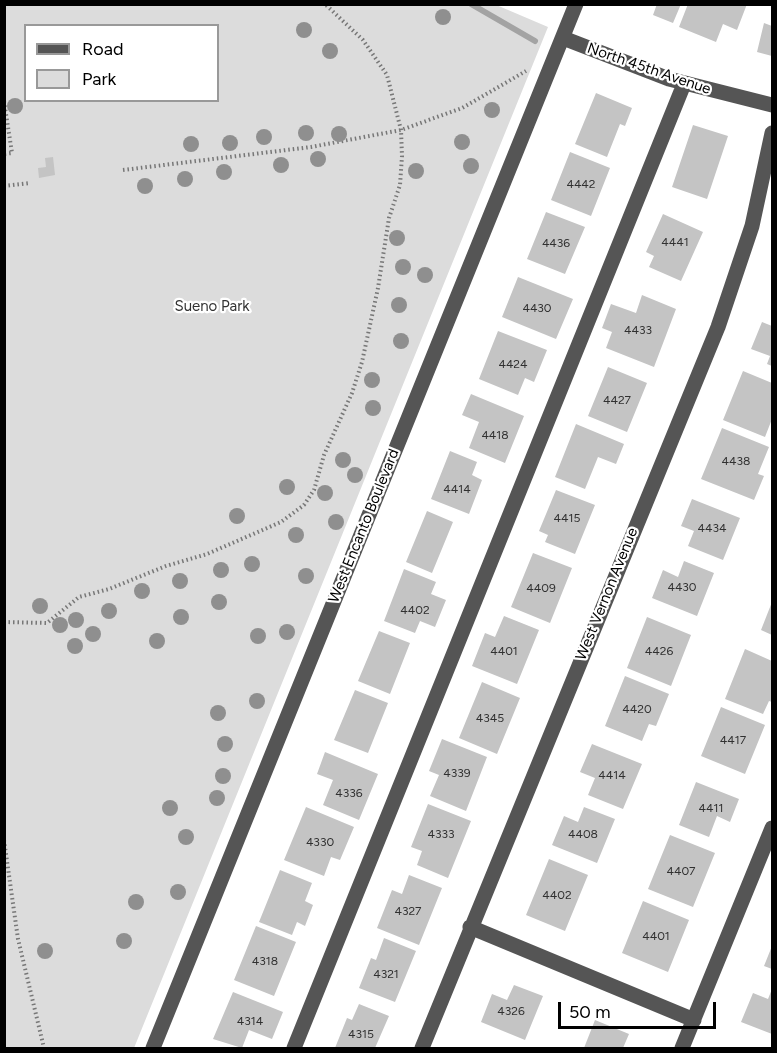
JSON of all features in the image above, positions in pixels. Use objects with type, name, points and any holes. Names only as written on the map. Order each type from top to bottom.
[{"type":"street","name":"West Encanto Boulevard","points":[[153,1048],[576,4]]},
{"type":"street","name":"North 45th Avenue","points":[[562,38],[684,84],[772,105]]},
{"type":"street","points":[[294,1048],[684,84]]},
{"type":"street","name":"West Vernon Avenue","points":[[422,1048],[718,327],[752,226],[772,133]]},
{"type":"street","points":[[682,1048],[772,828]]},
{"type":"street","points":[[470,927],[694,1020]]},
{"type":"path","points":[[4,622],[47,623],[79,597],[109,589],[166,566],[207,554],[281,522],[304,505],[314,490],[324,456],[352,393],[362,362],[378,288],[389,218],[400,184],[400,130],[387,75],[374,53],[325,4]]},
{"type":"path","points":[[123,170],[311,147],[400,130],[462,108],[526,71]]},
{"type":"path","points":[[4,101],[12,153],[4,154]]},
{"type":"path","points":[[4,186],[30,183]]},
{"type":"path","points":[[4,840],[18,939],[44,1048]]},
{"type":"green space","name":"Sueno Park","points":[[494,4],[548,27],[134,1048],[5,1048],[5,5]]},
{"type":"building","points":[[657,4],[681,4],[673,23],[653,15]]},
{"type":"building","points":[[688,4],[747,4],[737,30],[723,24],[716,42],[679,27]]},
{"type":"building","points":[[764,23],[772,26],[772,56],[757,52]]},
{"type":"building","points":[[596,93],[632,108],[625,126],[620,124],[607,157],[575,144]]},
{"type":"building","points":[[693,125],[728,136],[707,199],[672,187]]},
{"type":"building","points":[[570,152],[610,168],[591,216],[551,200]]},
{"type":"building","points":[[53,157],[55,175],[39,178],[38,168],[46,167],[45,158]]},
{"type":"building","points":[[546,212],[585,227],[565,274],[527,259]]},
{"type":"building","points":[[663,214],[703,232],[681,281],[649,267],[654,256],[646,252]]},
{"type":"building","points":[[518,277],[573,299],[556,339],[502,317]]},
{"type":"building","points":[[642,295],[676,309],[654,367],[606,348],[612,332],[602,328],[611,304],[636,313]]},
{"type":"building","points":[[762,322],[772,326],[772,366],[767,364],[770,356],[751,349]]},
{"type":"building","points":[[498,331],[547,350],[534,382],[525,378],[518,395],[479,379]]},
{"type":"building","points":[[608,367],[647,383],[627,432],[588,416]]},
{"type":"building","points":[[743,371],[772,383],[772,419],[765,437],[723,420]]},
{"type":"building","points":[[471,394],[524,416],[505,463],[469,448],[479,422],[462,415]]},
{"type":"building","points":[[576,424],[624,444],[616,464],[598,457],[585,489],[555,477]]},
{"type":"building","points":[[722,428],[769,447],[758,474],[764,476],[754,500],[701,479]]},
{"type":"building","points":[[450,451],[477,462],[472,475],[482,480],[469,514],[431,499]]},
{"type":"building","points":[[556,490],[595,505],[575,554],[545,542],[548,535],[539,531]]},
{"type":"building","points":[[692,499],[740,518],[723,560],[688,546],[694,531],[681,526]]},
{"type":"building","points":[[427,511],[453,522],[432,573],[406,562]]},
{"type":"building","points":[[533,553],[572,568],[550,623],[511,607]]},
{"type":"building","points":[[684,561],[714,573],[697,616],[652,598],[663,570],[678,577]]},
{"type":"building","points":[[404,569],[436,582],[431,594],[446,600],[435,627],[420,621],[415,633],[384,621]]},
{"type":"building","points":[[772,602],[772,635],[761,630]]},
{"type":"building","points":[[504,616],[539,630],[517,684],[472,666],[485,633],[495,637]]},
{"type":"building","points":[[647,617],[691,635],[671,686],[627,668]]},
{"type":"building","points":[[379,631],[410,643],[390,694],[358,681]]},
{"type":"building","points":[[745,649],[772,661],[772,702],[769,701],[763,714],[725,699]]},
{"type":"building","points":[[625,676],[669,694],[656,726],[649,724],[642,741],[605,726]]},
{"type":"building","points":[[482,682],[520,698],[497,754],[459,738]]},
{"type":"building","points":[[355,690],[388,703],[368,753],[334,740]]},
{"type":"building","points":[[721,707],[765,725],[745,774],[701,756]]},
{"type":"building","points":[[442,739],[487,757],[466,811],[430,796],[439,775],[429,771]]},
{"type":"building","points":[[592,744],[642,764],[623,809],[588,795],[595,778],[580,772]]},
{"type":"building","points":[[325,752],[378,774],[359,820],[323,805],[333,780],[317,774]]},
{"type":"building","points":[[696,782],[739,799],[730,822],[717,816],[709,837],[679,825]]},
{"type":"building","points":[[428,804],[471,821],[448,878],[417,865],[422,851],[411,847]]},
{"type":"building","points":[[306,807],[354,827],[340,860],[331,857],[324,876],[284,860]]},
{"type":"building","points":[[584,807],[615,819],[597,863],[552,845],[564,816],[578,822]]},
{"type":"building","points":[[670,835],[715,853],[693,907],[648,889]]},
{"type":"building","points":[[549,859],[588,875],[565,931],[526,915]]},
{"type":"building","points":[[280,870],[312,883],[305,901],[313,905],[305,926],[297,922],[292,935],[259,922]]},
{"type":"building","points":[[409,875],[442,888],[419,945],[377,928],[392,890],[402,894]]},
{"type":"building","points":[[643,901],[689,920],[668,972],[622,953]]},
{"type":"building","points":[[256,926],[296,942],[274,996],[234,980]]},
{"type":"building","points":[[384,938],[416,951],[395,1002],[359,988],[371,958],[376,960]]},
{"type":"building","points":[[772,946],[772,969],[764,966]]},
{"type":"building","points":[[514,985],[543,996],[525,1040],[481,1022],[492,994],[507,1000]]},
{"type":"building","points":[[772,989],[772,1034],[741,1022],[753,993],[768,999]]},
{"type":"building","points":[[233,992],[283,1012],[272,1039],[249,1030],[242,1048],[213,1039]]},
{"type":"building","points":[[359,1004],[389,1016],[375,1048],[335,1048],[347,1018],[352,1020]]},
{"type":"building","points":[[595,1020],[629,1034],[623,1048],[584,1048]]},
{"type":"waterway","points":[[471,4],[535,41]]}]
